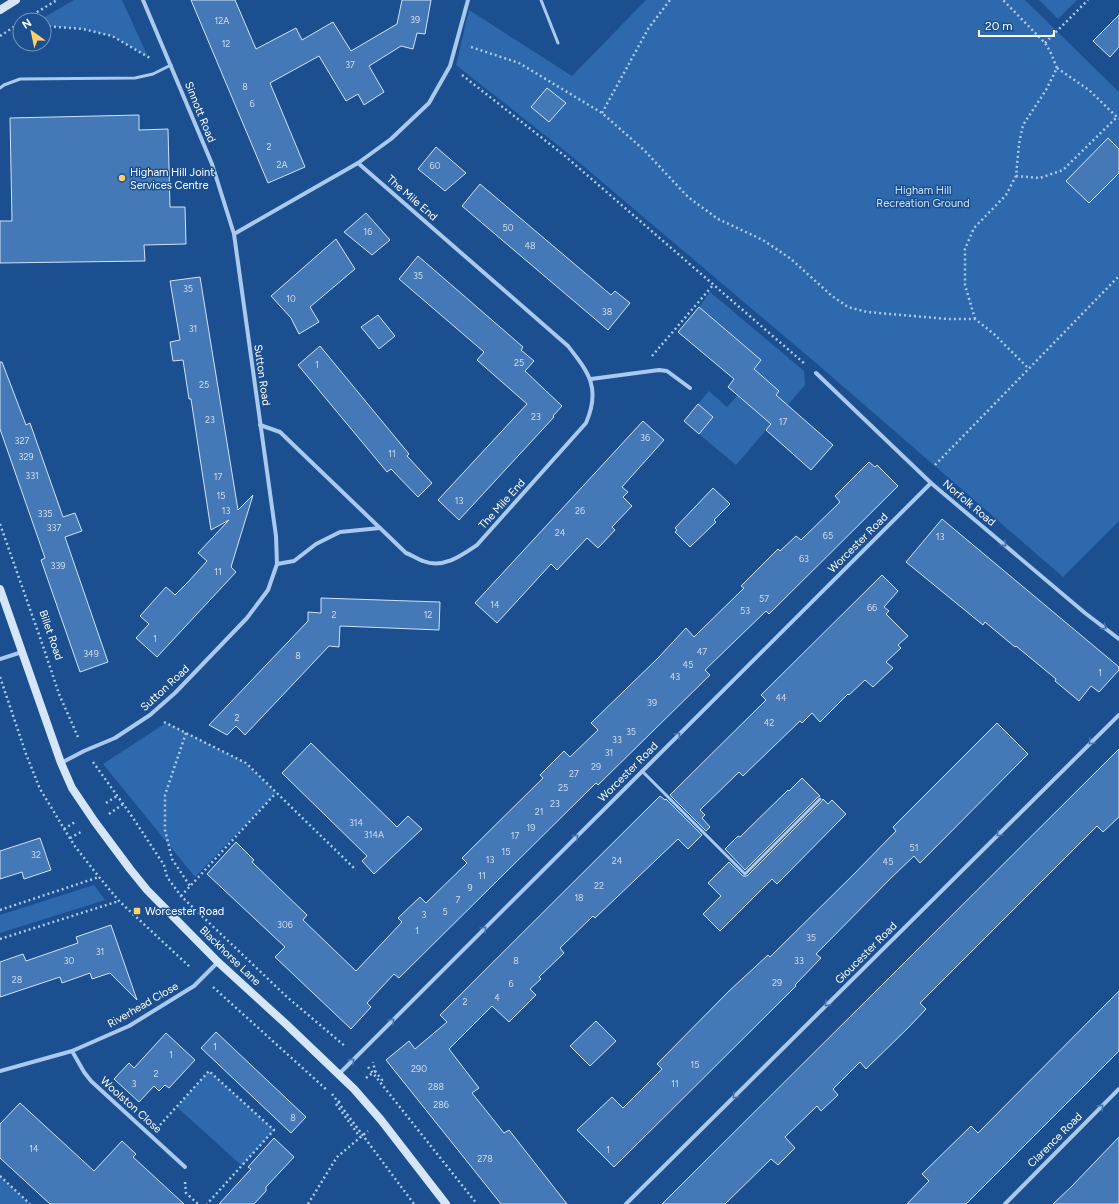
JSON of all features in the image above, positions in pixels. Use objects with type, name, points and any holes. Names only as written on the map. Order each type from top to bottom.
[{"type":"main road","points":[[0,10],[16,0]]},
{"type":"main road","points":[[0,589],[22,652]]},
{"type":"main road","name":"Blackhorse Lane","points":[[22,652],[61,762],[72,788],[130,869],[147,890],[218,962],[362,1097],[446,1204]]},
{"type":"street","name":"Sinnott Road","points":[[143,0],[212,164],[234,234]]},
{"type":"street","points":[[234,234],[358,163],[391,139],[429,103],[450,66],[468,0]]},
{"type":"street","name":"The Mile End","points":[[260,425],[280,432],[406,553],[424,562],[439,564],[457,559],[477,545],[586,423],[592,409],[593,391],[591,379],[581,362],[568,346],[358,163]]},
{"type":"street","name":"Sutton Road","points":[[61,762],[115,738],[150,715],[175,693],[247,618],[268,590],[277,564],[276,536],[234,234]]},
{"type":"street","points":[[591,379],[659,370],[667,371],[690,388]]},
{"type":"street","name":"Norfolk Road","points":[[816,373],[931,483],[1084,613],[1119,639]]},
{"type":"street","name":"Worcester Road","points":[[339,1074],[931,483]]},
{"type":"street","points":[[277,564],[294,561],[316,544],[340,532],[380,528]]},
{"type":"street","points":[[0,659],[22,652]]},
{"type":"street","name":"Gloucester Road","points":[[626,1204],[1119,715]]},
{"type":"street","name":"Riverhead Close","points":[[0,1071],[72,1051],[129,1026],[194,986],[218,962]]},
{"type":"street","name":"Woolston Close","points":[[72,1051],[91,1081],[185,1167]]},
{"type":"street","name":"Clarence Road","points":[[1004,1204],[1119,1089]]},
{"type":"lane","points":[[541,0],[558,43]]},
{"type":"lane","points":[[0,88],[4,85],[20,80],[135,78],[153,74],[171,65]]},
{"type":"lane","points":[[642,771],[745,874],[820,798]]},
{"type":"path","points":[[38,12],[58,0]]},
{"type":"path","points":[[602,113],[648,29],[670,0]]},
{"type":"path","points":[[1003,0],[1045,44],[1050,51],[1057,68],[1089,90],[1118,118],[1063,170],[1040,178],[1016,176]]},
{"type":"path","points":[[1045,44],[1088,0]]},
{"type":"path","points":[[0,36],[12,27]]},
{"type":"path","points":[[52,27],[83,29],[112,36],[148,57],[171,65]]},
{"type":"path","points":[[457,41],[519,63],[602,113],[644,150],[688,198],[718,219],[763,240],[791,259],[832,296],[848,306],[867,312],[948,319],[975,319]]},
{"type":"path","points":[[450,66],[565,156],[816,373]]},
{"type":"path","points":[[1029,368],[994,334],[975,319],[965,285],[965,249],[974,228],[1006,195],[1016,176],[1019,144],[1023,125],[1046,90],[1057,68]]},
{"type":"path","points":[[932,469],[1119,276]]},
{"type":"path","points":[[650,371],[652,354],[714,284]]},
{"type":"path","name":"Billet Road","points":[[0,524],[44,646],[59,694],[84,751]]},
{"type":"path","points":[[0,677],[26,754],[40,789],[74,845],[99,877],[119,901],[202,978],[332,1094],[339,1102],[361,1136]]},
{"type":"path","points":[[150,715],[246,763],[356,870]]},
{"type":"path","points":[[186,733],[165,795],[165,830],[172,860],[190,886]]},
{"type":"path","points":[[84,751],[131,815],[164,865],[167,877],[181,896],[276,793]]},
{"type":"path","points":[[106,803],[117,796]]},
{"type":"path","points":[[112,811],[123,804]]},
{"type":"path","points":[[64,829],[76,822]]},
{"type":"path","points":[[70,838],[83,830]]},
{"type":"path","points":[[0,910],[99,877]]},
{"type":"path","points":[[0,939],[119,901]]},
{"type":"path","points":[[373,1059],[374,1072],[382,1080],[381,1081]]},
{"type":"path","points":[[150,1135],[209,1071],[274,1130],[207,1204]]},
{"type":"path","points":[[339,1102],[336,1104],[414,1204]]},
{"type":"path","points":[[308,1204],[337,1157],[361,1136]]},
{"type":"path","points":[[185,1167],[186,1192],[198,1204]]},
{"type":"path","points":[[0,1176],[30,1204]]},
{"type":"green space","points":[[74,0],[122,0],[148,57],[112,36],[83,29],[52,27],[52,13]]},
{"type":"green space","name":"Higham Hill Recreation Ground","points":[[646,0],[1025,0],[1119,92],[1119,521],[1063,577],[816,363],[569,154],[456,65],[469,10],[572,76]]},
{"type":"green space","points":[[1039,0],[1077,0],[1058,19]]},
{"type":"green space","points":[[710,292],[804,371],[805,385],[736,465],[699,434],[713,417],[698,404],[709,391],[727,407],[738,395],[759,414],[779,391],[754,369],[761,360],[699,307]]},
{"type":"green space","points":[[166,723],[246,763],[276,793],[195,877],[103,764]]},
{"type":"green space","points":[[94,885],[105,900],[0,933],[0,915]]},
{"type":"green space","points":[[209,1071],[274,1130],[242,1166],[177,1107]]},
{"type":"green space","points":[[0,1176],[30,1204],[0,1204]]},
{"type":"building","points":[[191,0],[235,0],[256,49],[296,28],[302,40],[333,22],[351,51],[397,24],[402,0],[431,0],[425,34],[417,33],[413,49],[401,46],[369,66],[384,92],[364,105],[358,94],[346,101],[319,56],[270,83],[305,167],[268,183]]},
{"type":"building","points":[[1119,15],[1119,47],[1110,57],[1093,41]]},
{"type":"building","points":[[547,88],[566,103],[549,122],[531,107]]},
{"type":"building","name":"Higham Hill Joint Services Centre","points":[[139,115],[139,130],[168,129],[170,207],[185,207],[186,244],[144,245],[145,261],[0,263],[0,221],[12,221],[10,118]]},
{"type":"building","points":[[1108,138],[1119,149],[1119,173],[1089,203],[1066,181]]},
{"type":"building","points":[[436,147],[466,173],[445,191],[418,169]]},
{"type":"building","points":[[480,184],[611,295],[615,291],[630,303],[608,330],[462,206]]},
{"type":"building","points":[[366,213],[390,240],[372,255],[344,232]]},
{"type":"building","points":[[336,239],[355,269],[310,307],[319,322],[299,334],[291,318],[271,296]]},
{"type":"building","points":[[418,256],[523,347],[521,350],[534,361],[525,371],[562,406],[553,416],[554,417],[459,520],[438,500],[527,404],[477,360],[484,352],[399,279]]},
{"type":"building","points":[[200,277],[238,510],[253,495],[231,567],[236,572],[157,657],[136,638],[149,624],[140,616],[166,587],[175,595],[189,581],[207,561],[198,553],[229,520],[211,530],[191,399],[189,399],[183,360],[173,361],[170,342],[180,340],[170,281]]},
{"type":"building","points":[[699,307],[761,360],[754,369],[779,391],[776,395],[833,445],[811,470],[766,430],[771,424],[728,387],[734,379],[678,332]]},
{"type":"building","points":[[378,315],[395,336],[379,349],[361,327]]},
{"type":"building","points":[[320,346],[409,454],[407,456],[432,483],[418,497],[391,469],[387,472],[298,365]]},
{"type":"building","points":[[0,362],[2,362],[26,425],[30,423],[63,517],[75,513],[82,531],[65,537],[108,662],[80,672],[41,560],[45,558],[0,429]]},
{"type":"building","points":[[698,404],[713,417],[699,434],[684,421]]},
{"type":"building","points":[[643,421],[664,440],[622,487],[628,492],[623,497],[632,506],[612,527],[615,530],[598,548],[587,538],[557,570],[551,564],[497,623],[475,603]]},
{"type":"building","points":[[869,462],[875,467],[877,465],[898,486],[769,614],[766,611],[705,670],[710,675],[598,785],[596,783],[399,978],[394,974],[367,1003],[371,1007],[351,1029],[275,957],[285,947],[207,874],[236,842],[254,860],[252,862],[307,915],[303,920],[356,971],[402,922],[398,918],[420,897],[426,903],[467,863],[462,858],[543,778],[540,775],[564,751],[570,757],[598,730],[591,723],[658,658],[686,628],[694,637],[744,588],[741,586],[778,549],[780,551],[796,536],[801,540],[840,502],[835,496]]},
{"type":"building","points":[[713,488],[730,504],[714,520],[716,522],[690,547],[675,532],[677,530],[675,528]]},
{"type":"building","points":[[942,519],[1119,667],[1119,670],[1099,692],[1091,686],[1079,701],[1055,681],[1056,679],[1016,646],[1015,647],[985,622],[983,625],[906,562]]},
{"type":"building","points":[[882,575],[898,591],[884,607],[889,611],[886,614],[908,636],[898,645],[901,648],[886,662],[893,668],[873,687],[865,680],[849,695],[848,694],[820,722],[812,713],[802,723],[800,721],[743,776],[739,772],[700,810],[705,815],[702,818],[710,827],[706,831],[670,795],[766,700],[761,695]]},
{"type":"building","points":[[321,598],[440,602],[439,630],[340,626],[339,647],[329,646],[245,735],[236,726],[227,735],[209,725],[308,621],[308,612],[321,613]]},
{"type":"building","points":[[997,723],[1028,754],[920,863],[914,856],[891,878],[816,954],[821,958],[795,985],[796,986],[614,1167],[577,1130],[612,1097],[623,1108],[662,1069],[657,1064],[729,991],[768,955],[770,957],[855,873],[896,831],[893,827]]},
{"type":"building","points":[[311,743],[397,827],[408,816],[422,829],[374,874],[362,861],[367,856],[282,773]]},
{"type":"building","points":[[1119,749],[1119,817],[1103,832],[1097,826],[920,1003],[926,1009],[909,1027],[866,1069],[860,1062],[833,1089],[838,1095],[821,1111],[817,1106],[785,1137],[795,1148],[778,1165],[771,1159],[725,1204],[662,1204]]},
{"type":"building","points":[[802,778],[820,796],[745,870],[725,849],[738,836],[740,837]]},
{"type":"building","points":[[660,796],[665,800],[666,799],[702,835],[688,849],[678,839],[595,918],[593,916],[560,948],[564,953],[539,977],[541,979],[530,989],[536,995],[509,1022],[492,1006],[449,1049],[479,1088],[472,1093],[504,1133],[509,1130],[567,1204],[501,1204],[386,1060],[409,1041],[415,1049],[447,1022],[440,1015]]},
{"type":"building","points":[[823,799],[828,804],[832,800],[846,814],[777,884],[772,879],[720,931],[703,914],[721,896],[708,883],[729,862],[743,876],[747,876]]},
{"type":"building","points":[[40,838],[51,870],[24,879],[22,872],[0,879],[0,851]]},
{"type":"building","points":[[111,925],[137,1000],[110,973],[92,979],[90,973],[62,983],[60,977],[0,997],[0,962],[23,954],[26,961],[78,943],[76,937]]},
{"type":"building","points":[[1119,991],[1119,1051],[966,1204],[907,1204],[929,1181],[922,1174],[971,1126],[978,1133]]},
{"type":"building","points":[[596,1021],[616,1041],[590,1066],[570,1046]]},
{"type":"building","points":[[216,1032],[306,1117],[291,1133],[201,1048]]},
{"type":"building","points":[[166,1033],[195,1060],[169,1088],[165,1085],[159,1091],[154,1086],[139,1102],[114,1079],[129,1063],[134,1068]]},
{"type":"building","points":[[20,1103],[94,1171],[122,1141],[136,1154],[133,1157],[184,1204],[50,1204],[0,1158],[0,1124]]},
{"type":"building","points":[[1119,1137],[1119,1204],[1053,1204],[1071,1187]]},
{"type":"building","points":[[274,1138],[294,1157],[266,1187],[266,1191],[254,1204],[219,1204],[251,1169],[248,1167]]},
{"type":"place","name":"Higham Hill Joint Services Centre","points":[[122,178]]},
{"type":"place","name":"Worcester Road","points":[[137,911]]}]
